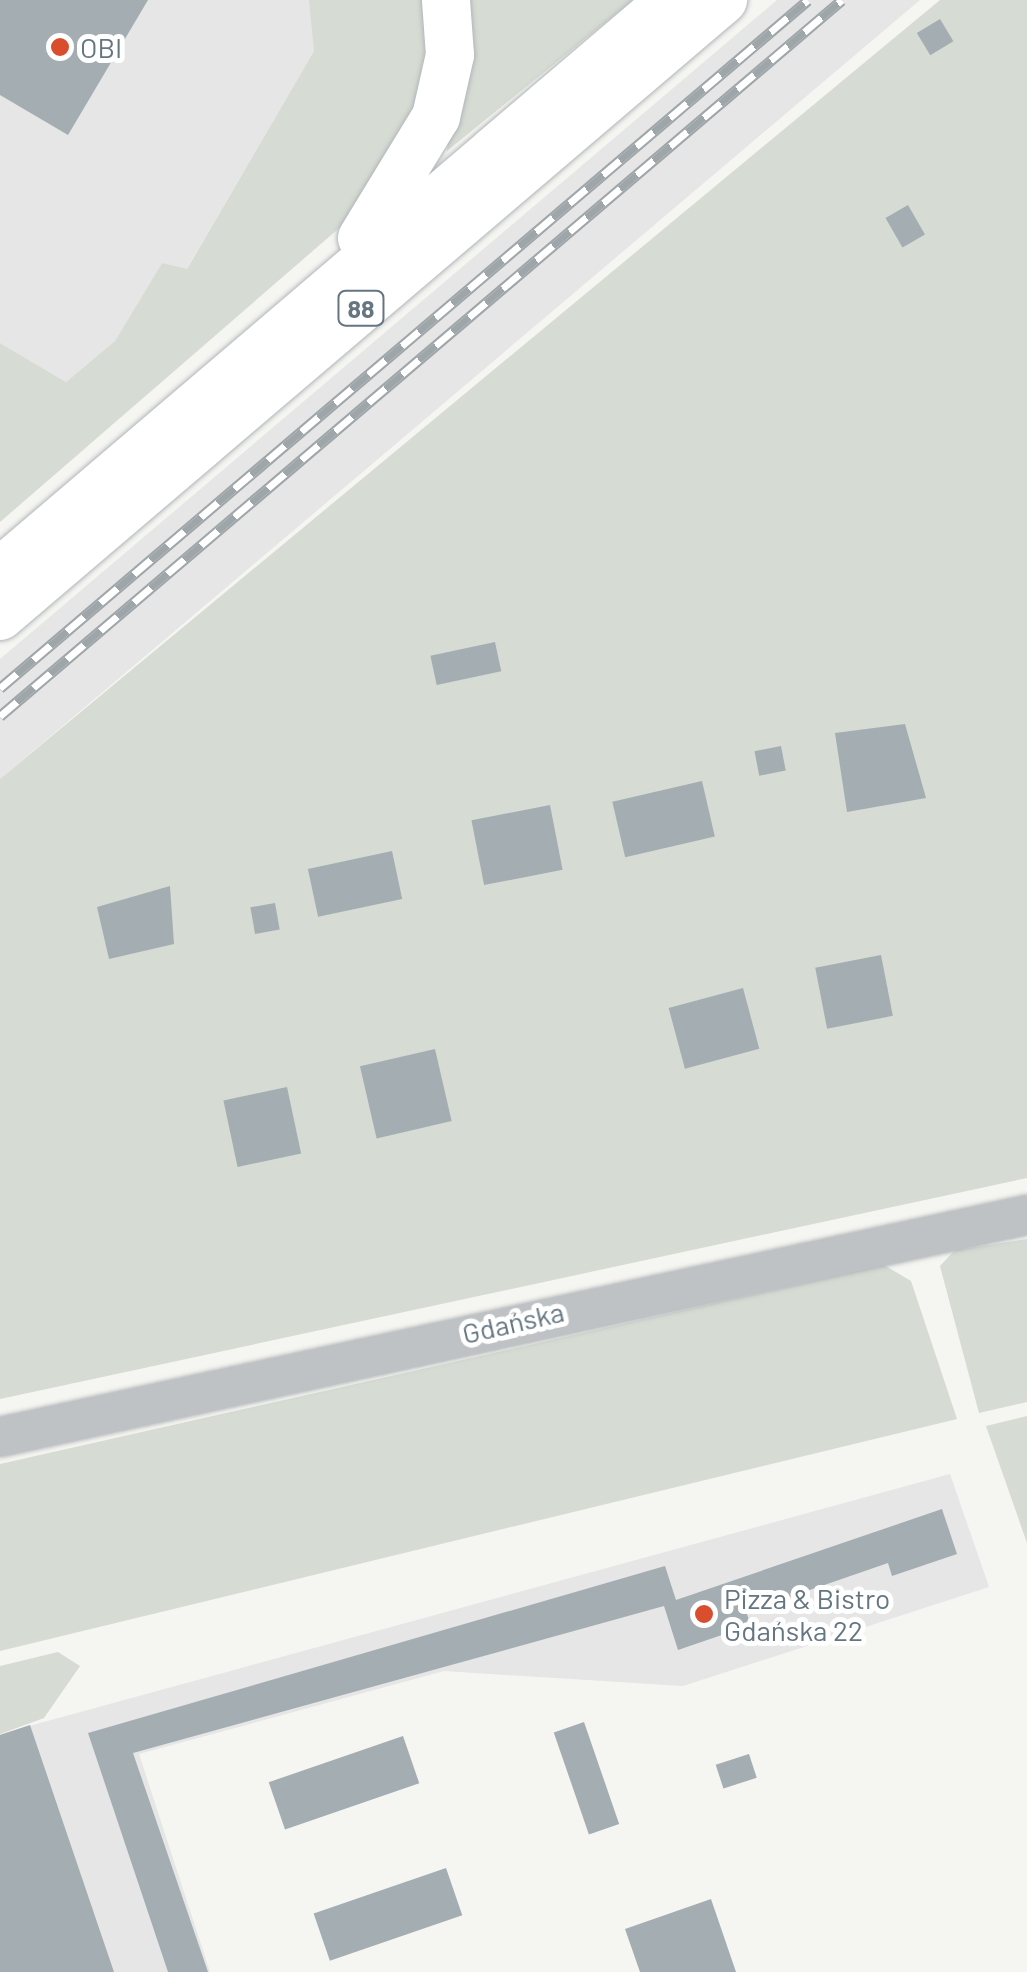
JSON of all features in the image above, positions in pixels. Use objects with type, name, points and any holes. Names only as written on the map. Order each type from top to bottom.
[{"type":"main road","points":[[300,316],[405,179],[436,117],[450,55],[446,0]]},
{"type":"main road","name":"88","points":[[0,572],[670,0]]},
{"type":"main road","name":"88","points":[[0,616],[723,0]]},
{"type":"street","name":"Gdańska","points":[[0,1437],[1027,1214]]},
{"type":"shaded area","points":[[0,0],[309,0],[316,19],[314,51],[186,270],[162,263],[115,341],[66,382],[0,343]]},
{"type":"shaded area","points":[[309,0],[432,0],[435,79],[360,210],[0,522],[0,343],[66,382],[115,341],[162,263],[187,269],[314,51]]},
{"type":"shaded area","points":[[463,0],[633,0],[447,151]]},
{"type":"shaded area","points":[[777,0],[920,0],[0,779],[0,659]]},
{"type":"shaded area","points":[[940,0],[1027,0],[1027,1178],[0,1399],[0,779]]},
{"type":"shaded area","points":[[1027,1239],[1027,1402],[979,1413],[940,1266],[955,1250]]},
{"type":"shaded area","points":[[884,1265],[911,1281],[957,1419],[0,1651],[0,1464]]},
{"type":"shaded area","points":[[1027,1416],[1027,1543],[986,1426]]},
{"type":"shaded area","points":[[950,1474],[989,1587],[683,1686],[444,1671],[139,1754],[210,1972],[0,1972],[0,1734]]},
{"type":"shaded area","points":[[58,1652],[80,1666],[44,1718],[0,1734],[0,1666]]},
{"type":"building","name":"OBI","points":[[0,0],[148,0],[68,135],[0,95]]},
{"type":"building","points":[[940,19],[953,41],[930,55],[917,33]]},
{"type":"building","points":[[908,205],[925,234],[902,247],[885,218]]},
{"type":"building","points":[[495,642],[501,671],[437,685],[430,656]]},
{"type":"building","points":[[905,724],[926,798],[847,812],[835,733]]},
{"type":"building","points":[[781,746],[786,771],[759,776],[754,751]]},
{"type":"building","points":[[702,781],[715,837],[625,857],[612,802]]},
{"type":"building","points":[[550,805],[563,870],[484,885],[471,820]]},
{"type":"building","points":[[392,851],[402,899],[318,917],[308,869]]},
{"type":"building","points":[[170,886],[174,944],[109,959],[97,907]]},
{"type":"building","points":[[275,903],[280,930],[255,934],[250,907]]},
{"type":"building","points":[[881,955],[893,1016],[827,1029],[815,968]]},
{"type":"building","points":[[743,988],[759,1049],[685,1069],[669,1008]]},
{"type":"building","points":[[435,1049],[452,1121],[377,1138],[360,1066]]},
{"type":"building","points":[[287,1087],[301,1154],[238,1167],[223,1101]]},
{"type":"building","points":[[942,1509],[957,1554],[892,1576],[888,1563],[746,1612],[751,1625],[678,1650],[664,1606],[133,1753],[208,1972],[168,1972],[88,1733],[665,1566],[676,1600]]},
{"type":"building","points":[[584,1722],[619,1824],[589,1835],[554,1732]]},
{"type":"building","points":[[30,1725],[114,1972],[0,1972],[0,1735]]},
{"type":"building","points":[[403,1736],[419,1783],[285,1830],[269,1782]]},
{"type":"building","points":[[749,1754],[757,1778],[723,1789],[716,1765]]},
{"type":"building","points":[[446,1868],[462,1915],[330,1961],[314,1914]]},
{"type":"building","points":[[711,1899],[736,1972],[640,1972],[625,1929]]},
{"type":"railway","points":[[0,688],[808,0]]},
{"type":"railway","points":[[0,716],[842,0]]},
{"type":"place","name":"OBI","points":[[60,47]]},
{"type":"place","name":"Pizza & Bistro Gdańska 22","points":[[704,1614]]}]
